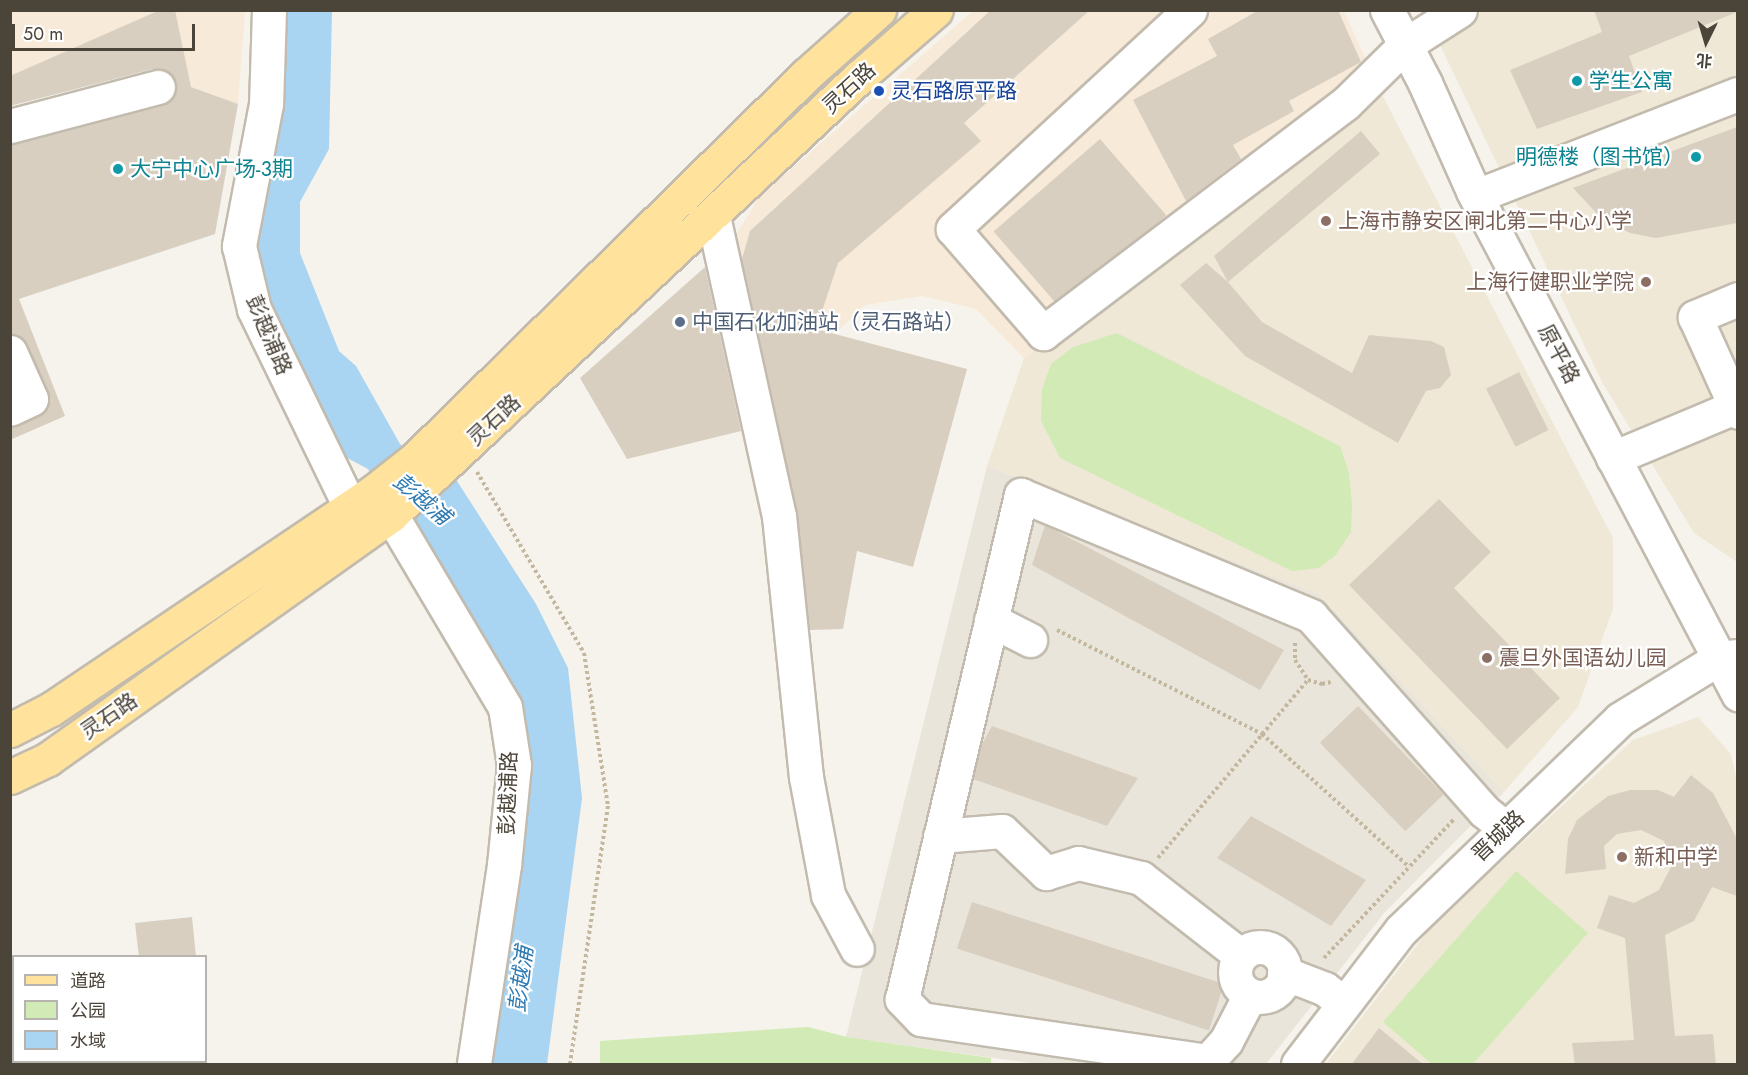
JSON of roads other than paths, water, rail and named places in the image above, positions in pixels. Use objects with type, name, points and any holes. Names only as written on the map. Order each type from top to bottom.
[{"type":"main road","name":"灵石路","points":[[450,443],[806,75],[879,10]]},
{"type":"main road","name":"灵石路","points":[[10,777],[48,759],[374,509],[713,216],[936,10]]},
{"type":"main road","name":"灵石路","points":[[10,730],[51,708],[374,509]]},
{"type":"street","name":"彭越浦路","points":[[269,10],[266,104],[239,246],[254,309],[374,509],[505,707],[514,765],[504,865],[474,1065]]},
{"type":"street","points":[[1190,10],[953,229],[1043,333],[1346,103],[1406,45],[1460,10]]},
{"type":"street","name":"原平路","points":[[1387,10],[1406,45],[1476,196],[1613,458],[1728,657],[1737,693]]},
{"type":"street","points":[[10,126],[158,87]]},
{"type":"street","points":[[1476,196],[1737,94]]},
{"type":"street","points":[[713,216],[779,516],[806,777],[828,895],[857,949]]},
{"type":"street","points":[[1613,458],[1736,409],[1695,316],[1737,298]]},
{"type":"street","points":[[10,352],[31,399],[10,409]]},
{"type":"street","points":[[1249,996],[1226,1041],[1208,1061],[921,1019],[902,999],[1021,495],[1311,616],[1359,687],[1506,829]]},
{"type":"street","points":[[991,620],[1040,633]]},
{"type":"street","name":"晋城路","points":[[1298,1065],[1401,930],[1620,719],[1728,657]]},
{"type":"street","points":[[940,836],[1002,831],[1046,873],[1078,863],[1140,878],[1240,955]]},
{"type":"street","points":[[1240,955],[1252,947],[1267,946],[1280,958],[1293,976],[1325,989],[1344,1004]]},
{"type":"street","points":[[1240,955],[1239,985],[1249,996],[1268,997],[1284,986],[1293,976]]},
{"type":"water","name":"彭越浦","points":[[277,11],[332,11],[329,149],[300,202],[300,253],[339,351],[356,366],[400,444],[457,481],[536,604],[568,668],[582,798],[547,1064],[484,1064],[505,707],[368,469],[332,450],[252,272],[275,113]]},
{"type":"place","name":"学生公寓","points":[[1577,81]]},
{"type":"place","name":"灵石路原平路","points":[[879,91]]},
{"type":"place","name":"明德楼（图书馆）","points":[[1696,157]]},
{"type":"place","name":"大宁中心广场-3期","points":[[118,169]]},
{"type":"place","name":"上海市静安区闸北第二中心小学","points":[[1326,221]]},
{"type":"place","name":"上海行健职业学院","points":[[1646,282]]},
{"type":"place","name":"中国石化加油站（灵石路站）","points":[[680,322]]},
{"type":"place","name":"震旦外国语幼儿园","points":[[1487,658]]},
{"type":"place","name":"新和中学","points":[[1622,857]]}]
